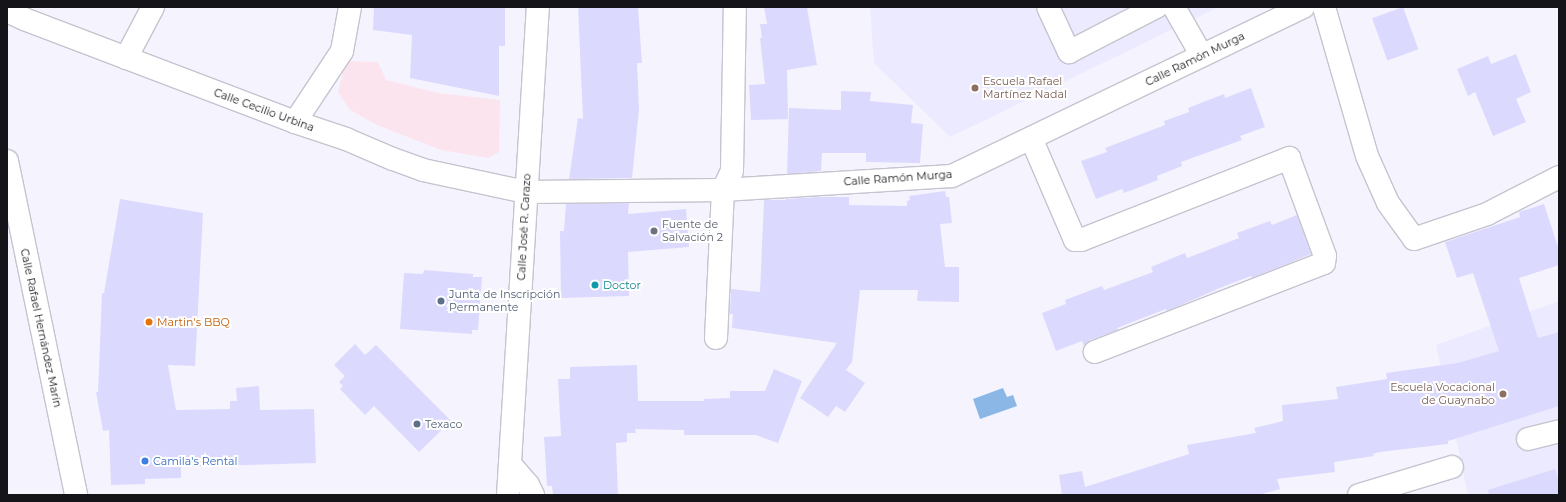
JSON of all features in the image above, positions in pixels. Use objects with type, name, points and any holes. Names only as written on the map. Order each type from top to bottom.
[{"type":"street","points":[[126,58],[153,7]]},
{"type":"street","points":[[295,122],[342,51],[350,7]]},
{"type":"street","name":"Calle José R. Carazo","points":[[508,495],[538,7]]},
{"type":"street","points":[[716,338],[723,190],[732,171],[735,7]]},
{"type":"street","points":[[1048,7],[1069,52],[1156,7]]},
{"type":"street","points":[[1174,7],[1202,56]]},
{"type":"street","name":"Calle Ramón Murga","points":[[526,192],[723,190],[952,176],[1303,7]]},
{"type":"street","points":[[1324,7],[1367,156],[1388,203],[1414,239],[1487,214],[1559,177]]},
{"type":"street","name":"Calle Cecilio Urbina","points":[[7,11],[295,122],[346,139],[423,170],[526,192]]},
{"type":"street","points":[[1031,138],[1075,240],[1081,240],[1289,158],[1325,256],[1324,263],[1094,352]]},
{"type":"street","name":"Calle Rafael Hernández Marín","points":[[7,161],[76,495]]},
{"type":"street","points":[[1528,439],[1559,431]]},
{"type":"street","points":[[510,464],[528,485],[533,495]]},
{"type":"street","points":[[1359,495],[1452,468]]},
{"type":"shaded area","name":"Escuela Rafael Martínez Nadal","points":[[870,7],[1219,7],[950,137],[874,63]]},
{"type":"shaded area","points":[[346,61],[378,62],[386,80],[438,93],[500,100],[499,152],[488,158],[441,150],[377,125],[350,110],[338,92]]},
{"type":"shaded area","name":"Escuela Vocacional de Guaynabo","points":[[1559,301],[1559,495],[1468,495],[1436,345]]},
{"type":"water","points":[[1003,388],[1007,397],[1013,395],[1017,406],[980,419],[973,399]]},
{"type":"building","points":[[374,7],[505,7],[505,46],[499,46],[499,96],[410,78],[412,35],[373,30]]},
{"type":"building","points":[[578,7],[638,7],[642,63],[637,63],[639,109],[632,178],[569,179],[578,118],[583,119]]},
{"type":"building","points":[[764,7],[807,7],[817,65],[787,70],[788,119],[751,120],[749,85],[765,84],[760,38],[762,38],[760,24],[767,24]]},
{"type":"building","points":[[1403,7],[1418,49],[1387,61],[1372,18]]},
{"type":"building","points":[[1516,54],[1531,92],[1516,99],[1526,122],[1493,136],[1475,92],[1468,96],[1457,69],[1488,56],[1491,64]]},
{"type":"building","points":[[1251,88],[1265,127],[1240,136],[1242,140],[1181,162],[1182,166],[1157,176],[1158,180],[1124,193],[1122,189],[1096,199],[1081,161],[1107,152],[1105,148],[1165,125],[1164,121],[1189,112],[1188,108],[1224,94],[1225,98]]},
{"type":"building","points":[[841,91],[871,92],[870,101],[913,105],[911,123],[923,124],[920,163],[866,162],[866,153],[822,153],[821,171],[787,174],[789,108],[841,110]]},
{"type":"building","points":[[945,191],[946,197],[949,197],[952,223],[940,224],[945,267],[959,267],[959,302],[917,301],[918,290],[860,290],[852,362],[846,370],[865,383],[845,412],[836,406],[828,417],[800,398],[837,343],[732,328],[733,314],[730,314],[731,289],[760,292],[764,200],[849,197],[849,205],[907,206],[907,201],[910,200],[909,196]]},
{"type":"building","points":[[120,199],[203,213],[195,366],[168,365],[176,410],[230,409],[230,401],[237,401],[236,388],[259,386],[260,410],[314,409],[316,463],[181,467],[181,478],[145,479],[145,484],[111,485],[109,430],[103,431],[96,392],[98,392],[102,293],[104,293]]},
{"type":"building","points":[[629,203],[628,214],[686,209],[689,247],[628,252],[629,296],[561,298],[560,231],[564,231],[566,204]]},
{"type":"building","points":[[1544,204],[1559,250],[1559,265],[1519,278],[1538,338],[1559,332],[1559,406],[1448,441],[1448,444],[1380,452],[1373,454],[1374,456],[1334,462],[1335,472],[1277,479],[1280,489],[1258,495],[1062,495],[1059,475],[1082,471],[1085,487],[1189,454],[1187,445],[1256,433],[1254,428],[1283,421],[1282,405],[1338,399],[1336,387],[1387,379],[1386,373],[1458,363],[1499,351],[1473,273],[1457,278],[1445,242],[1520,217],[1519,212]]},
{"type":"building","points":[[1297,215],[1311,254],[1252,278],[1251,276],[1227,285],[1167,311],[1166,309],[1117,328],[1118,330],[1090,340],[1084,346],[1082,341],[1056,351],[1042,313],[1066,304],[1065,300],[1102,286],[1104,290],[1153,272],[1151,267],[1185,253],[1187,258],[1239,238],[1237,233],[1270,221],[1272,225]]},
{"type":"building","name":"Junta de Inscripción Permanente","points":[[424,270],[473,274],[473,277],[482,277],[478,330],[472,330],[472,334],[400,329],[404,273],[423,274]]},
{"type":"building","points":[[355,344],[365,355],[376,345],[451,421],[419,452],[374,406],[365,415],[340,389],[343,386],[339,382],[345,376],[334,365]]},
{"type":"building","points":[[637,365],[638,401],[704,401],[704,399],[730,398],[730,391],[765,391],[774,369],[802,381],[778,443],[756,435],[684,435],[684,430],[635,429],[636,433],[627,433],[627,442],[616,443],[618,495],[553,495],[552,486],[547,486],[544,437],[561,436],[558,379],[570,379],[570,367]]},
{"type":"building","points":[[1555,469],[1559,482],[1559,495],[1489,495],[1488,490]]},
{"type":"place","name":"Escuela Rafael Martínez Nadal","points":[[975,88]]},
{"type":"place","name":"Fuente de Salvación 2","points":[[654,231]]},
{"type":"place","name":"Doctor","points":[[595,285]]},
{"type":"place","name":"Junta de Inscripción Permanente","points":[[441,301]]},
{"type":"place","name":"Martin's BBQ","points":[[149,322]]},
{"type":"place","name":"Escuela Vocacional de Guaynabo","points":[[1503,394]]},
{"type":"place","name":"Texaco","points":[[417,424]]},
{"type":"place","name":"Camila's Rental","points":[[145,461]]}]
